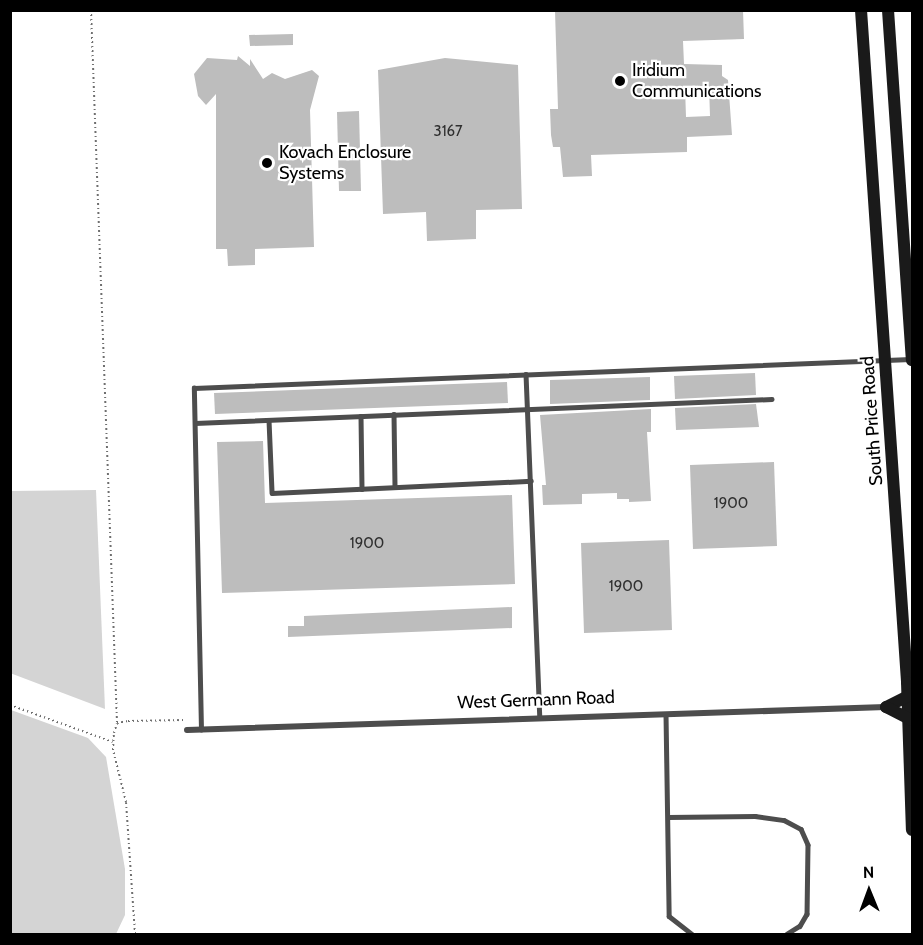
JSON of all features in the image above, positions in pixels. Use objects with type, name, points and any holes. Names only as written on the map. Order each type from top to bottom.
[{"type":"main road","name":"South Price Road","points":[[861,10],[910,694],[912,830]]},
{"type":"main road","points":[[888,10],[912,359]]},
{"type":"main road","name":"West Germann Road","points":[[886,707],[910,694]]},
{"type":"main road","points":[[886,707],[911,720]]},
{"type":"street","name":"West Germann Road","points":[[194,730],[886,707]]},
{"type":"lane","points":[[194,730],[194,388],[912,359]]},
{"type":"lane","points":[[526,374],[540,718]]},
{"type":"lane","points":[[195,423],[772,399]]},
{"type":"lane","points":[[394,414],[395,487]]},
{"type":"lane","points":[[360,416],[362,489]]},
{"type":"lane","points":[[269,420],[272,493],[531,481]]},
{"type":"lane","points":[[666,714],[669,916],[692,934]]},
{"type":"lane","points":[[668,817],[755,816],[784,820],[801,830],[808,845],[807,914],[800,927],[788,934]]},
{"type":"path","points":[[91,10],[117,723],[113,742],[126,802],[135,934]]},
{"type":"path","points":[[10,705],[113,742]]},
{"type":"path","points":[[117,723],[183,720],[194,730]]},
{"type":"shaded area","points":[[96,490],[105,709],[10,673],[11,491]]},
{"type":"shaded area","points":[[11,710],[88,738],[106,757],[125,869],[125,915],[116,934],[11,934]]},
{"type":"building","points":[[743,10],[744,39],[683,41],[684,64],[722,65],[722,76],[728,80],[732,135],[687,137],[687,152],[591,155],[592,176],[563,177],[560,147],[553,147],[551,135],[550,109],[558,109],[555,11]],"holes":[[[709,86],[710,116],[686,117],[685,87]]]},
{"type":"building","points":[[293,34],[293,45],[250,46],[249,35]]},
{"type":"building","points":[[238,56],[250,66],[250,59],[263,79],[272,73],[285,79],[312,70],[319,76],[310,110],[314,247],[255,249],[255,265],[228,266],[227,249],[216,249],[216,94],[206,105],[198,96],[194,74],[207,58],[237,60]]},
{"type":"building","points":[[445,58],[518,65],[522,209],[476,210],[476,239],[427,241],[426,212],[383,214],[378,70]]},
{"type":"building","points":[[359,111],[361,191],[339,191],[337,112]]},
{"type":"building","points":[[755,373],[756,395],[675,399],[674,376]]},
{"type":"building","points":[[650,377],[650,400],[550,404],[550,380]]},
{"type":"building","points":[[507,382],[508,403],[215,414],[214,393]]},
{"type":"building","points":[[756,404],[759,427],[676,430],[675,408]]},
{"type":"building","points":[[651,409],[651,432],[647,432],[651,501],[629,502],[629,499],[617,499],[617,493],[582,494],[582,504],[543,505],[542,485],[546,485],[540,415]]},
{"type":"building","points":[[263,441],[265,503],[512,495],[515,584],[222,593],[217,442]]},
{"type":"building","points":[[774,462],[777,546],[693,549],[690,465]]},
{"type":"building","points":[[669,540],[672,630],[584,633],[581,543]]},
{"type":"building","points":[[512,607],[512,628],[288,637],[288,626],[304,626],[304,616]]},
{"type":"place","name":"Iridium Communications","points":[[620,81]]},
{"type":"place","name":"Kovach Enclosure Systems","points":[[267,163]]}]
